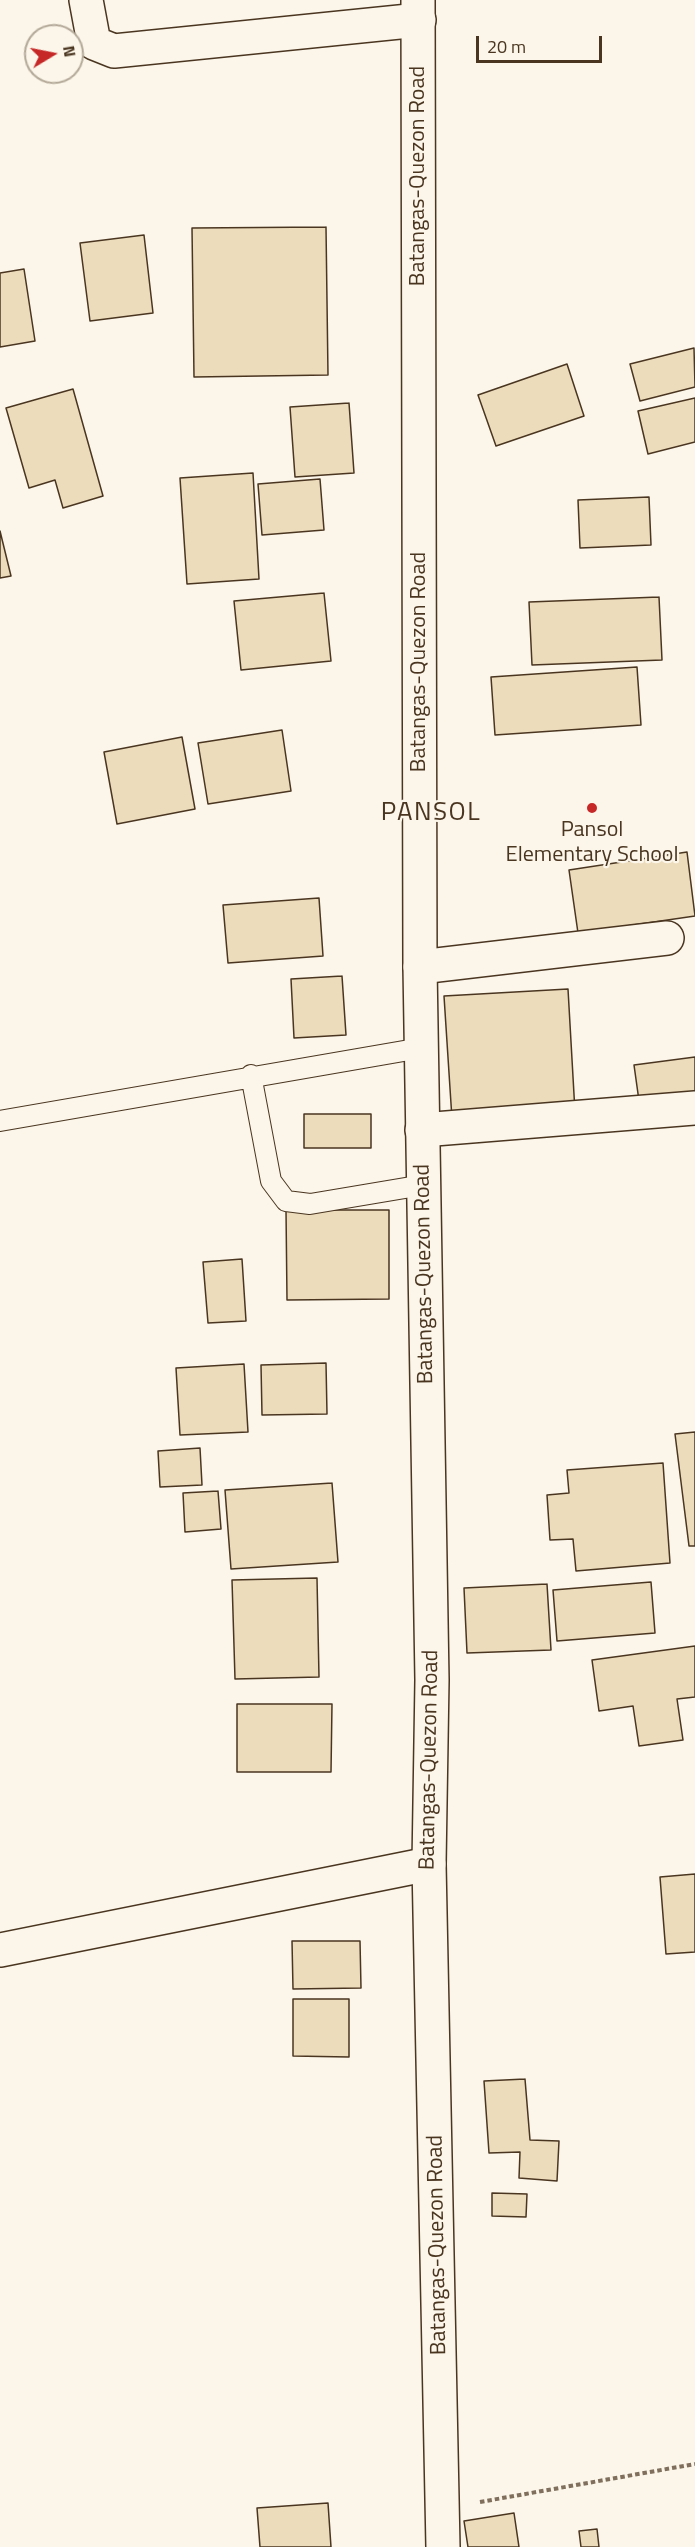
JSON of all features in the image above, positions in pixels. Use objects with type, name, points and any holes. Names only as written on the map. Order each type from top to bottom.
[{"type":"main road","points":[[86,0],[94,43],[114,51],[418,10]]},
{"type":"main road","name":"Batangas-Quezon Road","points":[[418,10],[420,968],[432,1680],[429,1864],[443,2547]]},
{"type":"main road","points":[[420,968],[667,938]]},
{"type":"main road","points":[[422,1130],[695,1108]]},
{"type":"main road","points":[[0,1950],[429,1864]]},
{"type":"lane","points":[[0,1121],[421,1048]]},
{"type":"lane","points":[[251,1076],[272,1181],[285,1201],[310,1204],[423,1185]]},
{"type":"path","points":[[442,2508],[695,2464]]},
{"type":"building","points":[[326,227],[328,375],[194,377],[192,228]]},
{"type":"building","points":[[144,235],[153,313],[90,321],[80,243]]},
{"type":"building","points":[[24,269],[35,341],[0,347],[0,273]]},
{"type":"building","points":[[694,348],[695,387],[640,401],[630,364]]},
{"type":"building","points":[[567,364],[584,416],[496,446],[478,395]]},
{"type":"building","points":[[73,389],[103,496],[63,508],[55,480],[29,488],[6,408]]},
{"type":"building","points":[[695,398],[695,442],[648,454],[638,411]]},
{"type":"building","points":[[349,403],[354,473],[295,477],[290,407]]},
{"type":"building","points":[[253,473],[259,579],[187,584],[180,478]]},
{"type":"building","points":[[320,479],[324,530],[262,535],[258,484]]},
{"type":"building","points":[[649,497],[651,545],[580,548],[578,500]]},
{"type":"building","points":[[0,531],[11,576],[0,578]]},
{"type":"building","points":[[324,593],[331,661],[241,670],[234,601]]},
{"type":"building","points":[[659,597],[662,660],[532,665],[529,602]]},
{"type":"building","points":[[637,667],[641,725],[495,735],[491,677]]},
{"type":"building","points":[[282,730],[291,791],[208,804],[198,743]]},
{"type":"building","points":[[182,737],[195,809],[117,824],[104,752]]},
{"type":"building","points":[[687,852],[695,916],[578,933],[569,870]]},
{"type":"building","points":[[319,898],[323,956],[228,963],[223,905]]},
{"type":"building","points":[[342,976],[346,1035],[294,1038],[291,979]]},
{"type":"building","points":[[568,989],[575,1112],[452,1119],[444,996]]},
{"type":"building","points":[[695,1057],[695,1101],[640,1108],[634,1065]]},
{"type":"building","points":[[304,1114],[371,1114],[371,1148],[304,1148]]},
{"type":"building","points":[[286,1210],[389,1210],[389,1299],[287,1300]]},
{"type":"building","points":[[242,1259],[246,1321],[208,1323],[203,1262]]},
{"type":"building","points":[[326,1363],[327,1414],[262,1415],[261,1365]]},
{"type":"building","points":[[244,1364],[248,1432],[180,1435],[176,1368]]},
{"type":"building","points":[[695,1432],[695,1546],[689,1546],[675,1434]]},
{"type":"building","points":[[200,1448],[202,1485],[160,1487],[158,1451]]},
{"type":"building","points":[[663,1463],[670,1563],[576,1571],[573,1539],[550,1540],[547,1495],[569,1493],[567,1470]]},
{"type":"building","points":[[332,1483],[338,1562],[231,1569],[225,1490]]},
{"type":"building","points":[[218,1491],[221,1529],[185,1532],[183,1493]]},
{"type":"building","points":[[317,1578],[319,1677],[235,1679],[232,1580]]},
{"type":"building","points":[[651,1582],[655,1633],[557,1641],[553,1590]]},
{"type":"building","points":[[547,1584],[551,1650],[467,1653],[464,1588]]},
{"type":"building","points":[[695,1646],[695,1697],[677,1699],[683,1740],[639,1746],[633,1706],[599,1711],[592,1660]]},
{"type":"building","points":[[237,1704],[332,1704],[331,1772],[237,1772]]},
{"type":"building","points":[[695,1874],[695,1952],[666,1954],[660,1877]]},
{"type":"building","points":[[292,1941],[360,1941],[361,1988],[293,1989]]},
{"type":"building","points":[[293,1999],[349,1999],[349,2057],[293,2056]]},
{"type":"building","points":[[525,2079],[530,2140],[559,2141],[557,2181],[519,2178],[520,2152],[489,2153],[484,2081]]},
{"type":"building","points":[[492,2193],[527,2194],[526,2217],[492,2216]]},
{"type":"building","points":[[328,2503],[331,2547],[260,2547],[257,2508]]},
{"type":"building","points":[[514,2513],[519,2547],[468,2547],[464,2521]]},
{"type":"building","points":[[597,2529],[599,2547],[581,2547],[579,2531]]},
{"type":"place","name":"Pansol Elementary School","points":[[592,808]]},
{"type":"district","name":"PANSOL","points":[[431,814]]}]
